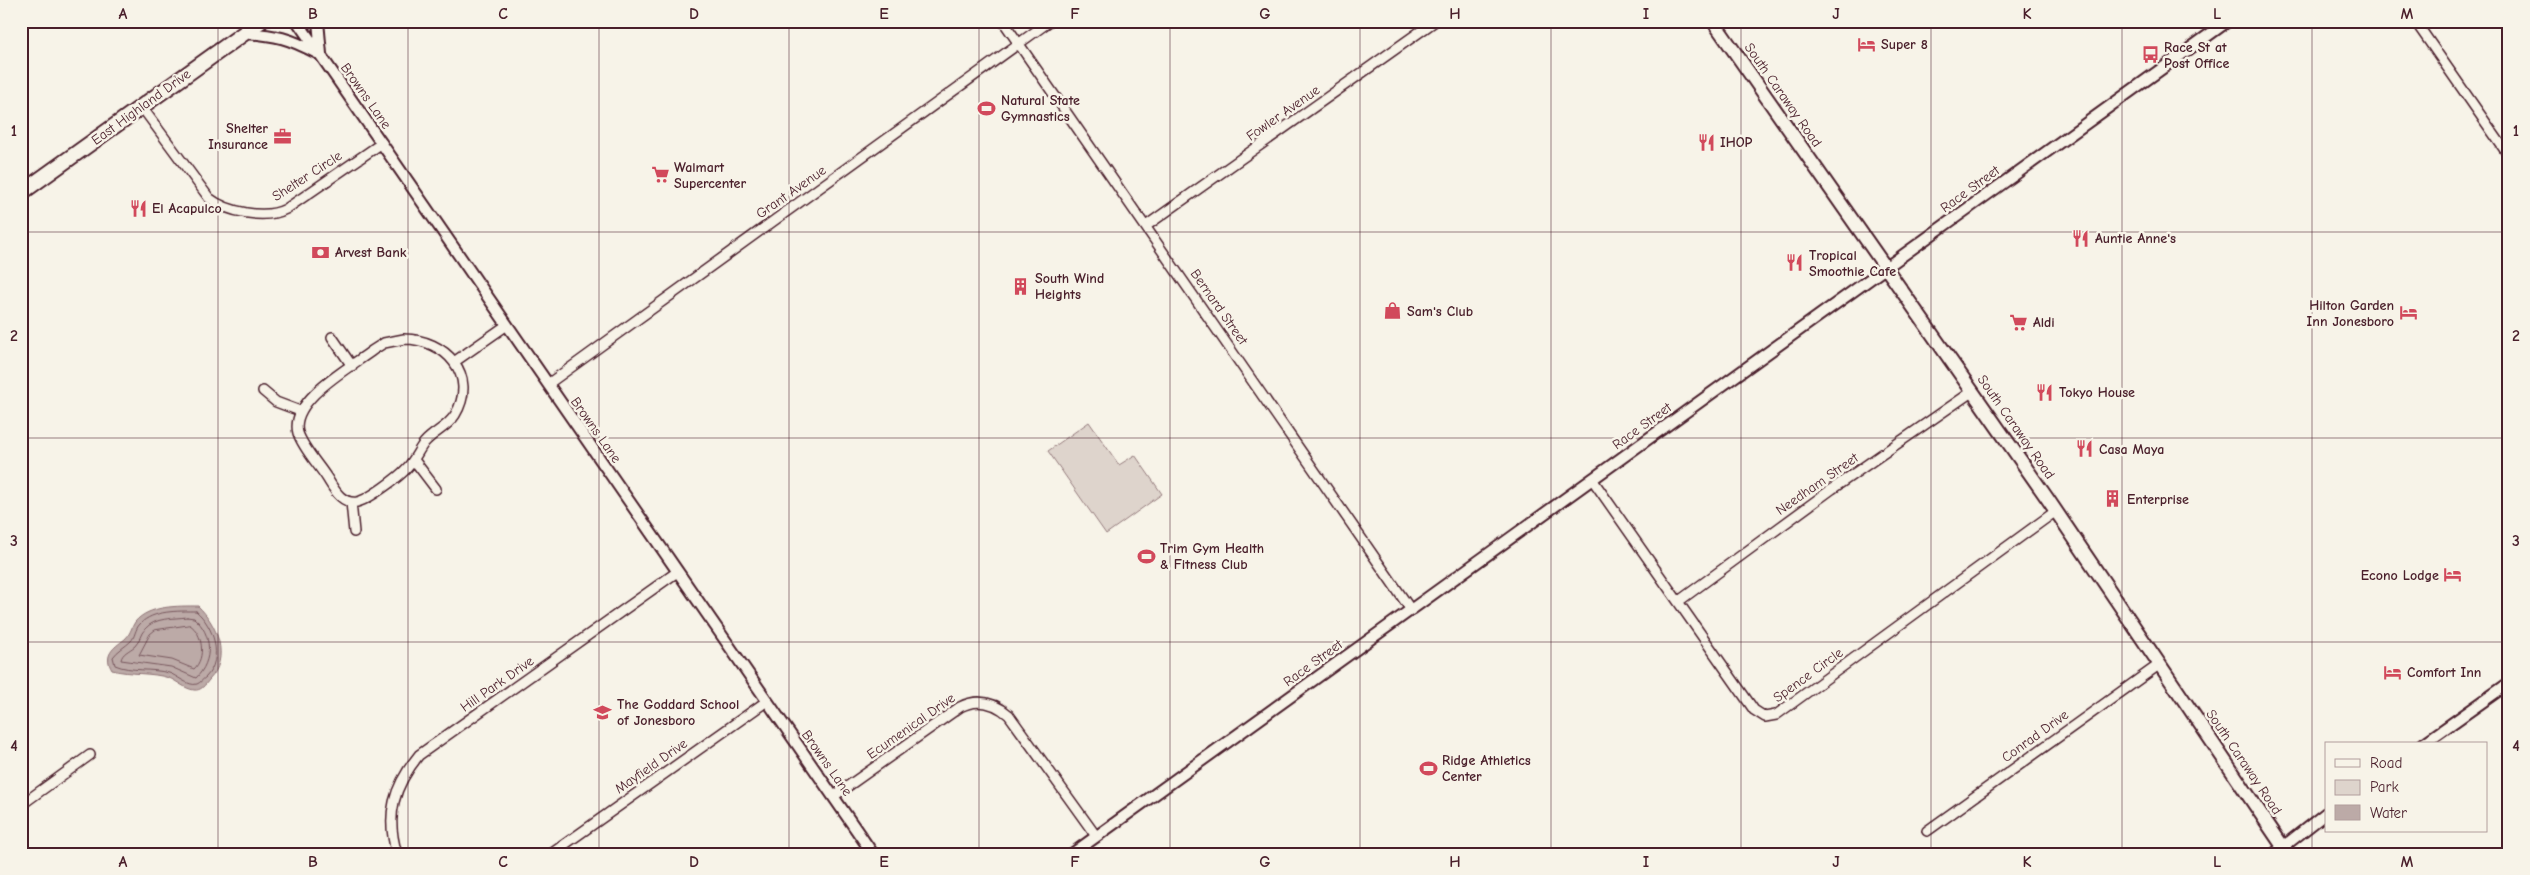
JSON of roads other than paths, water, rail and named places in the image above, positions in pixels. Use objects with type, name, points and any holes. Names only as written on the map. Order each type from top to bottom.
[{"type":"main road","name":"East Highland Drive","points":[[23,188],[261,21]]},
{"type":"main road","name":"South Caraway Road","points":[[1713,21],[2056,511],[2160,664],[2281,851]]},
{"type":"street","name":"Browns Lane","points":[[297,21],[873,854]]},
{"type":"street","points":[[318,21],[321,55]]},
{"type":"street","name":"Bernard Street","points":[[1003,21],[1411,610]]},
{"type":"street","name":"Grant Avenue","points":[[548,384],[1050,21]]},
{"type":"street","name":"Fowler Avenue","points":[[1146,226],[1435,21]]},
{"type":"street","name":"Race Street","points":[[1072,854],[2228,21]]},
{"type":"street","points":[[2415,21],[2509,156]]},
{"type":"street","points":[[244,33],[273,35],[292,39],[321,55]]},
{"type":"street","name":"Shelter Circle","points":[[141,106],[209,198],[224,206],[258,214],[274,213],[286,209],[382,143]]},
{"type":"street","points":[[454,362],[507,325]]},
{"type":"street","points":[[332,338],[352,366]]},
{"type":"street","points":[[416,339],[432,344],[449,355],[454,362],[461,376],[462,398],[450,422],[426,441],[406,470],[363,500],[351,502],[339,496],[300,437],[297,423],[300,411],[310,398],[384,343],[416,339]]},
{"type":"street","points":[[263,391],[276,402],[300,411]]},
{"type":"street","name":"Needham Street","points":[[1679,601],[1817,500],[1973,391]]},
{"type":"street","points":[[414,460],[436,489]]},
{"type":"street","name":"Spence Circle","points":[[1592,479],[1754,710],[1762,716],[1770,717],[1784,710],[2056,511]]},
{"type":"street","points":[[351,502],[354,532]]},
{"type":"street","name":"Hill Park Drive","points":[[397,854],[391,835],[391,810],[406,771],[419,755],[677,572]]},
{"type":"street","name":"Conrad Drive","points":[[1928,831],[2160,664]]},
{"type":"street","points":[[2426,742],[2509,683]]},
{"type":"street","name":"Mayfield Drive","points":[[551,854],[767,701]]},
{"type":"street","name":"Ecumenical Drive","points":[[834,796],[960,707],[981,702],[999,707],[1009,715],[1096,836]]},
{"type":"street","points":[[21,806],[90,756]]},
{"type":"street","points":[[2281,851],[2325,814]]},
{"type":"water","points":[[198,606],[205,613],[216,632],[220,652],[216,671],[199,690],[187,688],[162,676],[112,670],[109,665],[111,652],[127,637],[135,622],[141,616],[156,609]]},
{"type":"place","name":"Super 8","points":[[1867,44]]},
{"type":"place","name":"Race St at Post Office","points":[[2150,55]]},
{"type":"place","name":"Natural State Gymnastics","points":[[987,108]]},
{"type":"place","name":"Shelter Insurance","points":[[282,136]]},
{"type":"place","name":"IHOP","points":[[1706,142]]},
{"type":"place","name":"Walmart Supercenter","points":[[660,175]]},
{"type":"place","name":"El Acapulco","points":[[138,208]]},
{"type":"place","name":"Auntie Anne's","points":[[2081,238]]},
{"type":"place","name":"Arvest Bank","points":[[321,252]]},
{"type":"place","name":"Tropical Smoothie Cafe","points":[[1795,263]]},
{"type":"place","name":"South Wind Heights","points":[[1021,286]]},
{"type":"place","name":"Sam's Club","points":[[1393,311]]},
{"type":"place","name":"Hilton Garden Inn Jonesboro","points":[[2408,313]]},
{"type":"place","name":"Aldi","points":[[2019,322]]},
{"type":"place","name":"Tokyo House","points":[[2045,392]]},
{"type":"place","name":"Casa Maya","points":[[2085,449]]},
{"type":"place","name":"Enterprise","points":[[2113,499]]},
{"type":"place","name":"Trim Gym Health & Fitness Club","points":[[1146,556]]},
{"type":"place","name":"Econo Lodge","points":[[2453,575]]},
{"type":"place","name":"Comfort Inn","points":[[2393,672]]},
{"type":"place","name":"The Goddard School of Jonesboro","points":[[603,712]]},
{"type":"place","name":"Ridge Athletics Center","points":[[1428,768]]}]
